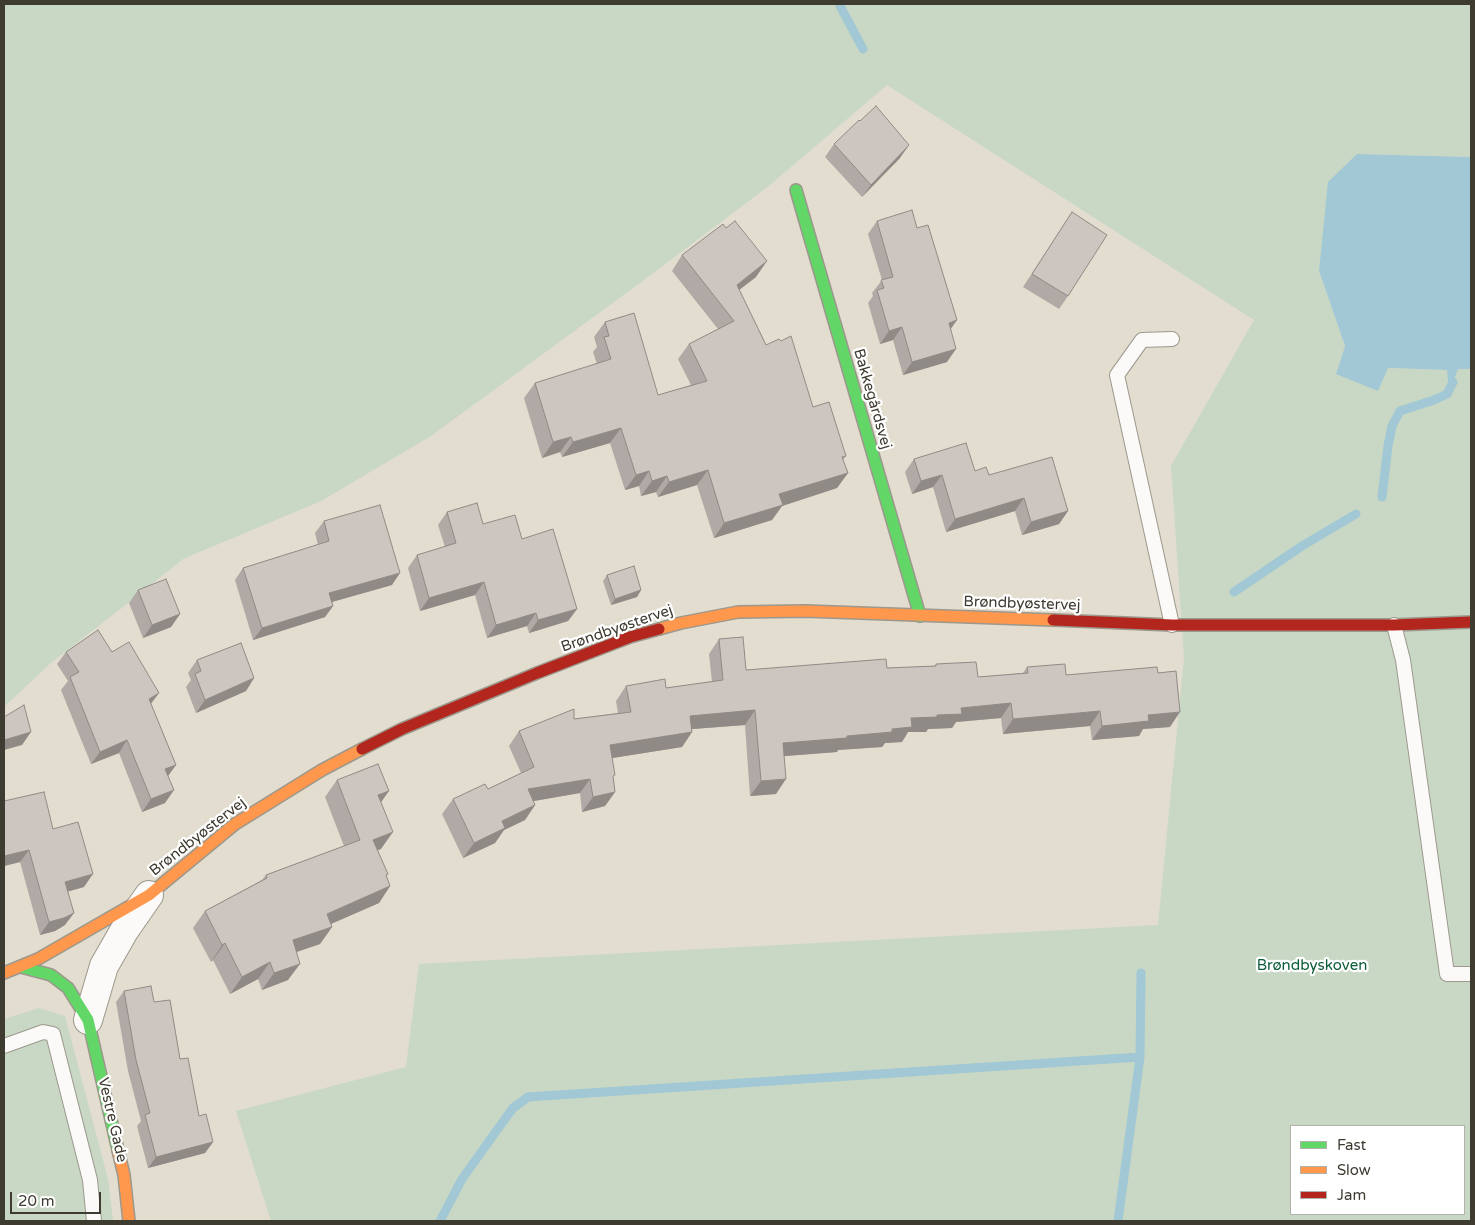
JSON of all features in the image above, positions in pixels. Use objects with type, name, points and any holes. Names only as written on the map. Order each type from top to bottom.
[{"type":"street","name":"Bakkegårdsvej","points":[[796,190],[920,616]]},
{"type":"street","name":"Brøndbyøstervej","points":[[4,973],[21,967],[149,895],[235,824],[322,770],[402,729],[537,673],[630,637],[681,623],[738,612],[805,611],[1172,625],[1394,625],[1471,622]]},
{"type":"street","name":"Vestre Gade","points":[[88,1020],[104,966],[124,930],[149,895]]},
{"type":"street","name":"Vestre Gade","points":[[21,967],[51,975],[68,988],[88,1020],[124,1174],[129,1221]]},
{"type":"lane","points":[[1172,339],[1142,340],[1117,375],[1172,625]]},
{"type":"lane","points":[[1394,625],[1403,660],[1447,974],[1471,974]]},
{"type":"lane","points":[[4,1046],[43,1032],[53,1034],[90,1180],[94,1221]]},
{"type":"green space","name":"Brøndbyskoven","points":[[4,4],[1471,4],[1471,157],[1357,154],[1319,271],[1345,346],[1336,373],[1387,368],[1471,369],[1471,1221],[271,1221],[236,1111],[406,1067],[419,964],[1158,925],[1184,658],[1171,466],[1254,320],[887,85],[770,185],[431,436],[321,501],[183,559],[52,662],[4,707]]},
{"type":"green space","points":[[39,1008],[65,1016],[108,1179],[113,1221],[4,1221],[4,1019]]},
{"type":"water","points":[[1357,154],[1471,157],[1471,369],[1458,369],[1453,382],[1448,382],[1447,370],[1388,368],[1378,391],[1336,374],[1345,346],[1319,271],[1328,182]]},
{"type":"building","points":[[876,106],[909,145],[871,185],[834,144]]},
{"type":"building","points":[[912,210],[917,228],[928,225],[957,320],[949,323],[956,349],[912,362],[902,327],[889,331],[877,290],[884,288],[881,280],[893,277],[877,221]]},
{"type":"building","points":[[1072,212],[1107,235],[1068,296],[1032,274]]},
{"type":"building","points":[[735,221],[767,261],[737,285],[766,345],[791,336],[813,407],[829,402],[846,456],[842,457],[848,473],[779,494],[783,505],[724,523],[708,470],[669,482],[667,476],[652,481],[649,471],[636,475],[621,428],[573,442],[571,437],[553,442],[535,383],[611,359],[604,337],[609,336],[605,322],[634,313],[658,395],[707,381],[689,344],[734,321],[682,255],[723,224],[726,228]]},
{"type":"building","points":[[966,443],[975,471],[986,467],[989,475],[1052,457],[1068,511],[1031,522],[1024,498],[955,519],[942,475],[921,481],[914,459]]},
{"type":"building","points":[[477,503],[483,524],[515,515],[522,539],[553,529],[577,609],[538,620],[536,613],[496,625],[484,582],[429,598],[417,555],[456,543],[447,512]]},
{"type":"building","points":[[380,505],[400,573],[329,593],[333,606],[262,628],[243,568],[329,541],[324,521]]},
{"type":"building","points":[[634,566],[641,590],[615,599],[607,575]]},
{"type":"building","points":[[166,579],[180,614],[152,625],[138,590]]},
{"type":"building","points":[[98,630],[112,652],[129,642],[159,693],[149,699],[176,765],[165,769],[174,790],[151,799],[127,740],[100,752],[70,677],[79,672],[66,652]]},
{"type":"building","points":[[743,637],[746,670],[886,659],[887,668],[976,662],[978,677],[1028,673],[1027,667],[1065,664],[1066,675],[1157,667],[1158,673],[1176,671],[1180,712],[1148,715],[1149,721],[1102,726],[1100,711],[1013,719],[1011,703],[961,708],[962,714],[911,718],[912,727],[892,729],[892,732],[783,743],[786,779],[761,781],[755,710],[690,716],[692,732],[610,745],[615,775],[613,776],[615,792],[593,797],[590,779],[528,789],[535,805],[502,821],[505,828],[474,843],[453,799],[485,784],[488,789],[534,767],[519,731],[574,709],[574,719],[631,712],[626,686],[665,679],[666,688],[723,680],[719,639]]},
{"type":"building","points":[[241,643],[254,678],[205,700],[195,674],[201,671],[197,660]]},
{"type":"building","points":[[24,705],[31,732],[4,740],[4,717]]},
{"type":"building","points":[[378,764],[389,791],[378,795],[393,832],[373,840],[388,874],[386,875],[390,886],[327,914],[332,927],[293,940],[300,964],[274,973],[270,962],[242,977],[225,943],[222,945],[205,911],[267,878],[266,875],[360,840],[337,780]]},
{"type":"building","points":[[44,792],[53,829],[78,822],[93,874],[65,882],[74,913],[49,922],[29,850],[4,856],[4,801]]},
{"type":"building","points":[[151,986],[154,1002],[170,1000],[180,1059],[188,1058],[199,1116],[206,1114],[213,1142],[156,1157],[145,1115],[150,1113],[136,1060],[124,991]]},
{"type":"waterway","points":[[839,4],[863,49]]},
{"type":"waterway","points":[[1382,497],[1392,426],[1400,411],[1447,394],[1453,382]]},
{"type":"waterway","points":[[1234,592],[1302,546],[1356,514]]},
{"type":"waterway","points":[[1118,1221],[1140,1057],[1141,973]]},
{"type":"waterway","points":[[440,1221],[462,1179],[513,1108],[528,1097],[1140,1057]]},
{"type":"traffic: fast","points":[[796,190],[920,616]]},
{"type":"traffic: fast","points":[[21,967],[51,975],[68,988],[88,1020],[118,1150]]},
{"type":"traffic: slow","points":[[659,629],[738,612],[805,611],[1053,620]]},
{"type":"traffic: slow","points":[[4,973],[38,959],[149,895],[235,824],[322,770],[362,749]]},
{"type":"traffic: slow","points":[[118,1150],[124,1175],[129,1221]]},
{"type":"traffic: jam","points":[[1053,620],[1172,625],[1394,625],[1471,622]]},
{"type":"traffic: jam","points":[[362,749],[402,729],[537,673],[630,637],[659,629]]}]
